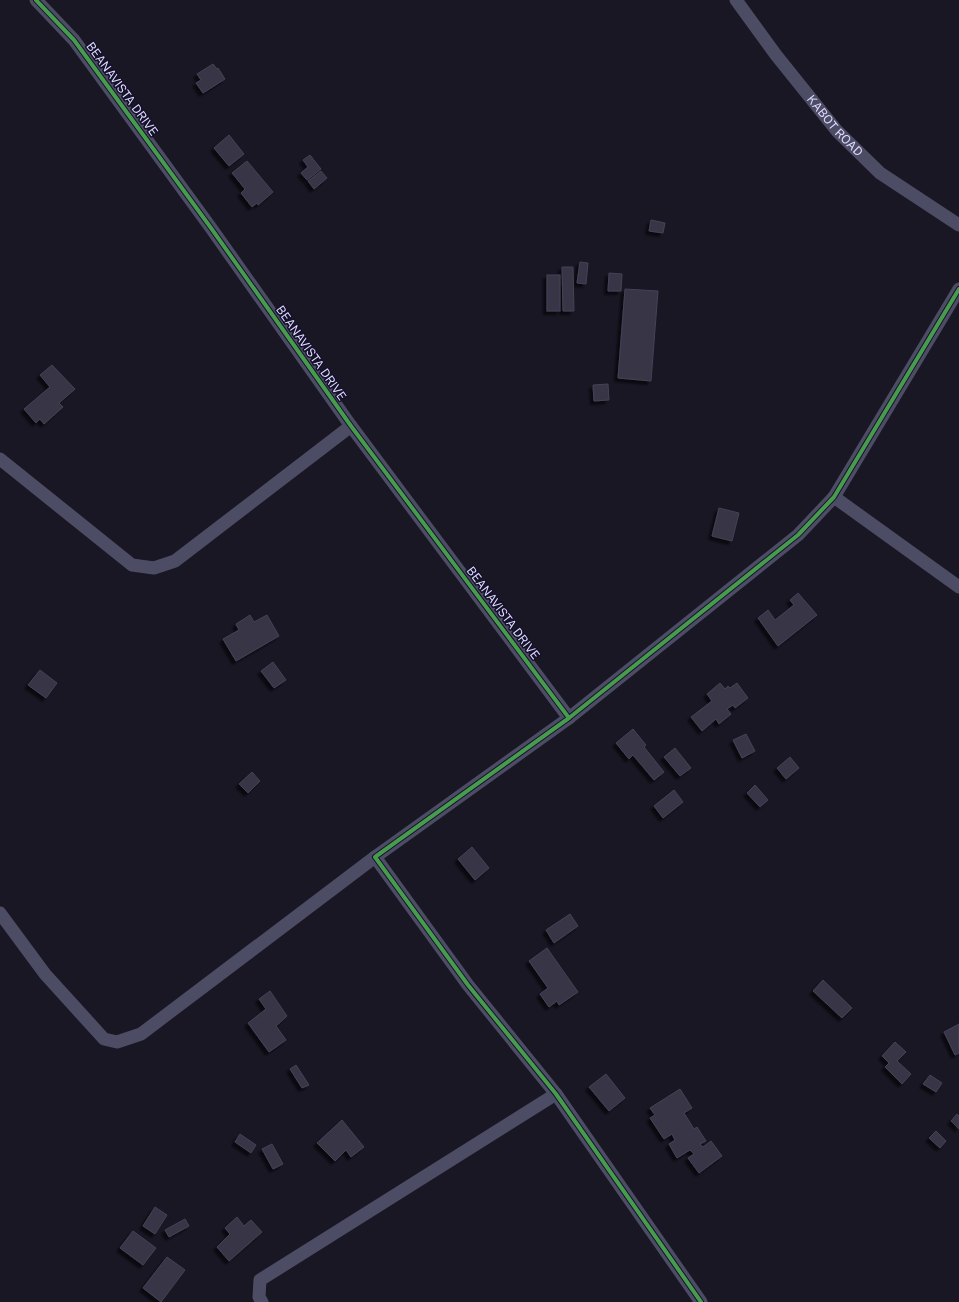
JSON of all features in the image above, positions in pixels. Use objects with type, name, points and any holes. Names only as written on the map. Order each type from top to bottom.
[{"type":"street","name":"BEANAVISTA DRIVE","points":[[36,0],[74,40],[211,228],[351,426],[569,718]]},
{"type":"street","name":"KABOT ROAD","points":[[736,0],[776,55],[837,131],[880,173],[959,225]]},
{"type":"street","points":[[0,913],[45,974],[104,1039],[117,1042],[141,1034],[375,857],[569,718],[798,535],[834,498],[959,289]]},
{"type":"street","points":[[0,459],[132,565],[154,568],[175,561],[351,426]]},
{"type":"street","points":[[834,498],[959,587]]},
{"type":"street","points":[[375,857],[468,985],[556,1094],[701,1302]]},
{"type":"street","points":[[262,1302],[258,1297],[260,1280],[556,1094]]},
{"type":"building","points":[[213,64],[217,69],[218,68],[225,79],[203,93],[196,83],[201,80],[197,74]]},
{"type":"building","points":[[229,135],[244,154],[229,166],[214,148]]},
{"type":"building","points":[[310,155],[321,169],[307,180],[301,173],[308,167],[303,160]]},
{"type":"building","points":[[247,161],[273,192],[258,205],[257,203],[252,207],[241,193],[245,189],[232,173]]},
{"type":"building","points":[[321,171],[327,178],[314,189],[308,181]]},
{"type":"building","points":[[651,220],[665,223],[663,233],[649,231]]},
{"type":"building","points":[[580,262],[588,263],[586,284],[577,283]]},
{"type":"building","points":[[562,267],[573,267],[574,311],[563,311]]},
{"type":"building","points":[[609,273],[622,274],[621,291],[608,291]]},
{"type":"building","points":[[547,275],[560,275],[560,311],[547,311]]},
{"type":"building","points":[[625,289],[658,291],[651,381],[618,378]]},
{"type":"building","points":[[52,365],[75,389],[59,403],[63,407],[44,424],[40,419],[36,423],[24,409],[50,387],[40,375]]},
{"type":"building","points":[[608,384],[609,400],[594,401],[593,385]]},
{"type":"building","points":[[719,508],[739,513],[732,541],[712,536]]},
{"type":"building","points":[[798,593],[817,615],[778,646],[758,618],[768,610],[775,620],[794,605],[790,600]]},
{"type":"building","points":[[250,615],[254,622],[267,615],[279,636],[236,661],[223,639],[239,630],[236,624]]},
{"type":"building","points":[[273,662],[286,680],[274,688],[261,671]]},
{"type":"building","points":[[40,670],[57,683],[46,698],[28,685]]},
{"type":"building","points":[[720,683],[725,689],[728,686],[730,688],[737,683],[748,698],[735,708],[733,705],[727,709],[731,714],[719,724],[716,719],[702,731],[691,717],[712,701],[707,694]]},
{"type":"building","points":[[633,729],[646,745],[644,747],[664,772],[654,780],[633,755],[629,759],[616,743]]},
{"type":"building","points":[[746,734],[755,751],[742,758],[733,740]]},
{"type":"building","points":[[675,748],[691,768],[680,776],[664,757]]},
{"type":"building","points":[[790,757],[799,768],[786,779],[777,768]]},
{"type":"building","points":[[252,772],[260,781],[248,793],[239,784]]},
{"type":"building","points":[[755,785],[768,800],[760,807],[747,793]]},
{"type":"building","points":[[674,790],[683,802],[663,818],[654,806]]},
{"type":"building","points":[[472,847],[489,868],[475,880],[458,859]]},
{"type":"building","points":[[570,914],[578,926],[554,943],[546,930]]},
{"type":"building","points":[[547,948],[578,992],[559,1005],[557,1001],[549,1007],[540,994],[548,988],[529,961]]},
{"type":"building","points":[[823,980],[852,1008],[842,1018],[813,991]]},
{"type":"building","points":[[270,991],[287,1016],[276,1026],[286,1040],[269,1052],[248,1023],[266,1009],[259,999]]},
{"type":"building","points":[[959,1024],[959,1053],[955,1055],[944,1032]]},
{"type":"building","points":[[895,1042],[906,1052],[897,1061],[911,1074],[902,1084],[885,1067],[889,1063],[882,1056]]},
{"type":"building","points":[[296,1065],[309,1085],[302,1088],[290,1069]]},
{"type":"building","points":[[606,1074],[625,1098],[609,1111],[589,1087]]},
{"type":"building","points":[[930,1075],[942,1083],[936,1092],[923,1084]]},
{"type":"building","points":[[680,1089],[692,1108],[684,1113],[694,1129],[697,1127],[706,1141],[700,1144],[703,1147],[711,1141],[722,1156],[699,1173],[688,1158],[694,1154],[690,1150],[677,1158],[669,1144],[675,1140],[672,1134],[664,1139],[650,1118],[655,1115],[650,1108]]},
{"type":"building","points":[[957,1114],[959,1116],[959,1129],[951,1121]]},
{"type":"building","points":[[342,1120],[364,1147],[351,1157],[346,1150],[335,1161],[317,1143]]},
{"type":"building","points":[[936,1131],[946,1141],[940,1148],[929,1138]]},
{"type":"building","points":[[240,1134],[256,1145],[251,1153],[235,1142]]},
{"type":"building","points":[[272,1144],[283,1164],[273,1169],[262,1149]]},
{"type":"building","points":[[155,1207],[167,1215],[155,1234],[143,1226]]},
{"type":"building","points":[[237,1217],[244,1226],[251,1220],[262,1232],[229,1261],[217,1247],[230,1234],[225,1228]]},
{"type":"building","points":[[185,1219],[189,1226],[169,1237],[165,1230]]},
{"type":"building","points":[[133,1231],[156,1248],[143,1265],[120,1248]]},
{"type":"building","points":[[167,1257],[185,1270],[161,1302],[143,1288]]},
{"type":"cycle path","points":[[36,0],[74,40],[211,228],[351,426],[569,718]]},
{"type":"cycle path","points":[[701,1302],[556,1094],[468,985],[375,857],[569,718],[798,535],[834,497],[959,289]]}]
